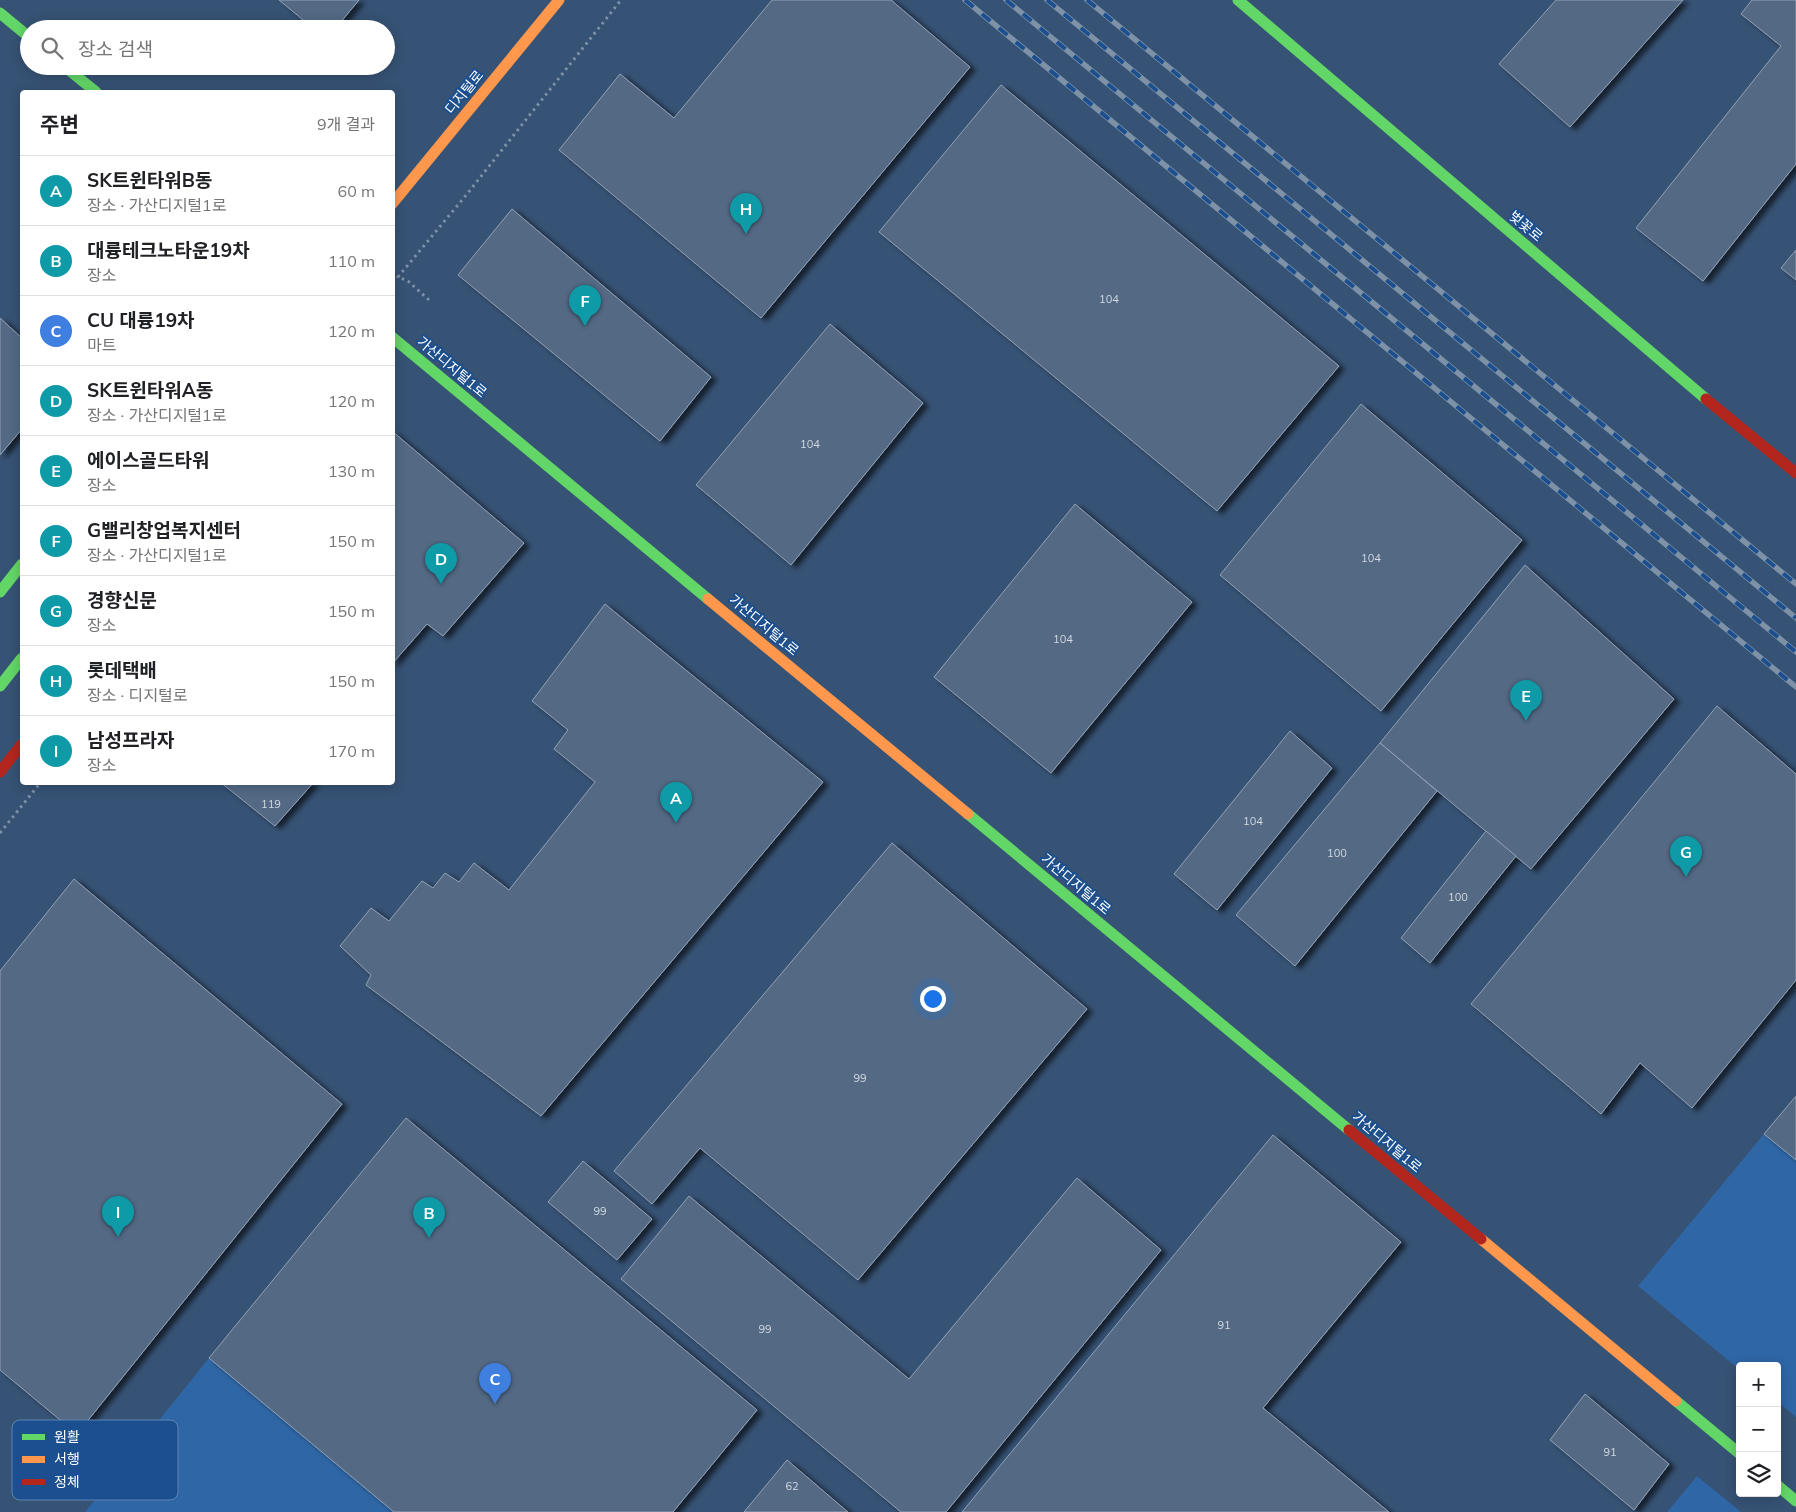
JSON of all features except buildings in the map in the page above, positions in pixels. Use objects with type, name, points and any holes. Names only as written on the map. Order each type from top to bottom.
[{"type":"street","name":"디지털로","points":[[395,200],[558,0]]},
{"type":"street","name":"벚꽃로","points":[[1238,0],[1796,473]]},
{"type":"street","points":[[0,13],[20,30]]},
{"type":"street","points":[[75,75],[94,90]]},
{"type":"street","name":"가산디지털1로","points":[[395,339],[1738,1452]]},
{"type":"street","points":[[0,592],[20,567]]},
{"type":"street","points":[[0,686],[20,661]]},
{"type":"street","points":[[0,772],[20,747]]},
{"type":"street","points":[[1781,1488],[1796,1501]]},
{"type":"path","points":[[429,300],[408,281],[398,277],[467,194],[621,0]]},
{"type":"path","points":[[0,833],[39,785]]},
{"type":"shaded area","points":[[1764,1134],[1796,1160],[1796,1417],[1781,1404],[1781,1362],[1736,1362],[1736,1367],[1638,1286]]},
{"type":"shaded area","points":[[209,1358],[394,1512],[85,1512],[95,1500],[178,1500],[178,1420],[159,1420]]},
{"type":"shaded area","points":[[1697,1476],[1741,1512],[1667,1512]]},
{"type":"railway","points":[[965,0],[1796,687]]},
{"type":"railway","points":[[1006,0],[1796,652]]},
{"type":"railway","points":[[1047,0],[1796,618]]},
{"type":"railway","points":[[1087,0],[1796,584]]},
{"type":"traffic: fast","points":[[1238,0],[1706,399]]},
{"type":"traffic: fast","points":[[0,13],[20,30]]},
{"type":"traffic: fast","points":[[75,75],[94,90]]},
{"type":"traffic: fast","points":[[395,339],[708,599]]},
{"type":"traffic: fast","points":[[0,592],[20,567]]},
{"type":"traffic: fast","points":[[0,686],[20,661]]},
{"type":"traffic: fast","points":[[968,814],[1349,1130]]},
{"type":"traffic: fast","points":[[1676,1401],[1738,1452]]},
{"type":"traffic: fast","points":[[1781,1488],[1796,1501]]},
{"type":"traffic: slow","points":[[395,200],[559,0]]},
{"type":"traffic: slow","points":[[708,599],[968,814]]},
{"type":"traffic: slow","points":[[1481,1239],[1676,1401]]},
{"type":"traffic: jam","points":[[1706,399],[1796,473]]},
{"type":"traffic: jam","points":[[0,772],[20,747]]},
{"type":"traffic: jam","points":[[1349,1130],[1481,1239]]},
{"type":"place","name":"롯데택배","points":[[746,234]]},
{"type":"place","name":"G밸리창업복지센터","points":[[585,326]]},
{"type":"place","name":"SK트윈타워A동","points":[[441,584]]},
{"type":"place","name":"에이스골드타워","points":[[1526,721]]},
{"type":"place","name":"SK트윈타워B동","points":[[676,823]]},
{"type":"place","name":"경향신문","points":[[1686,877]]},
{"type":"place","name":"남성프라자","points":[[118,1237]]},
{"type":"place","name":"대륭테크노타운19차","points":[[429,1238]]},
{"type":"place","name":"CU 대륭19차","points":[[495,1404]]}]
